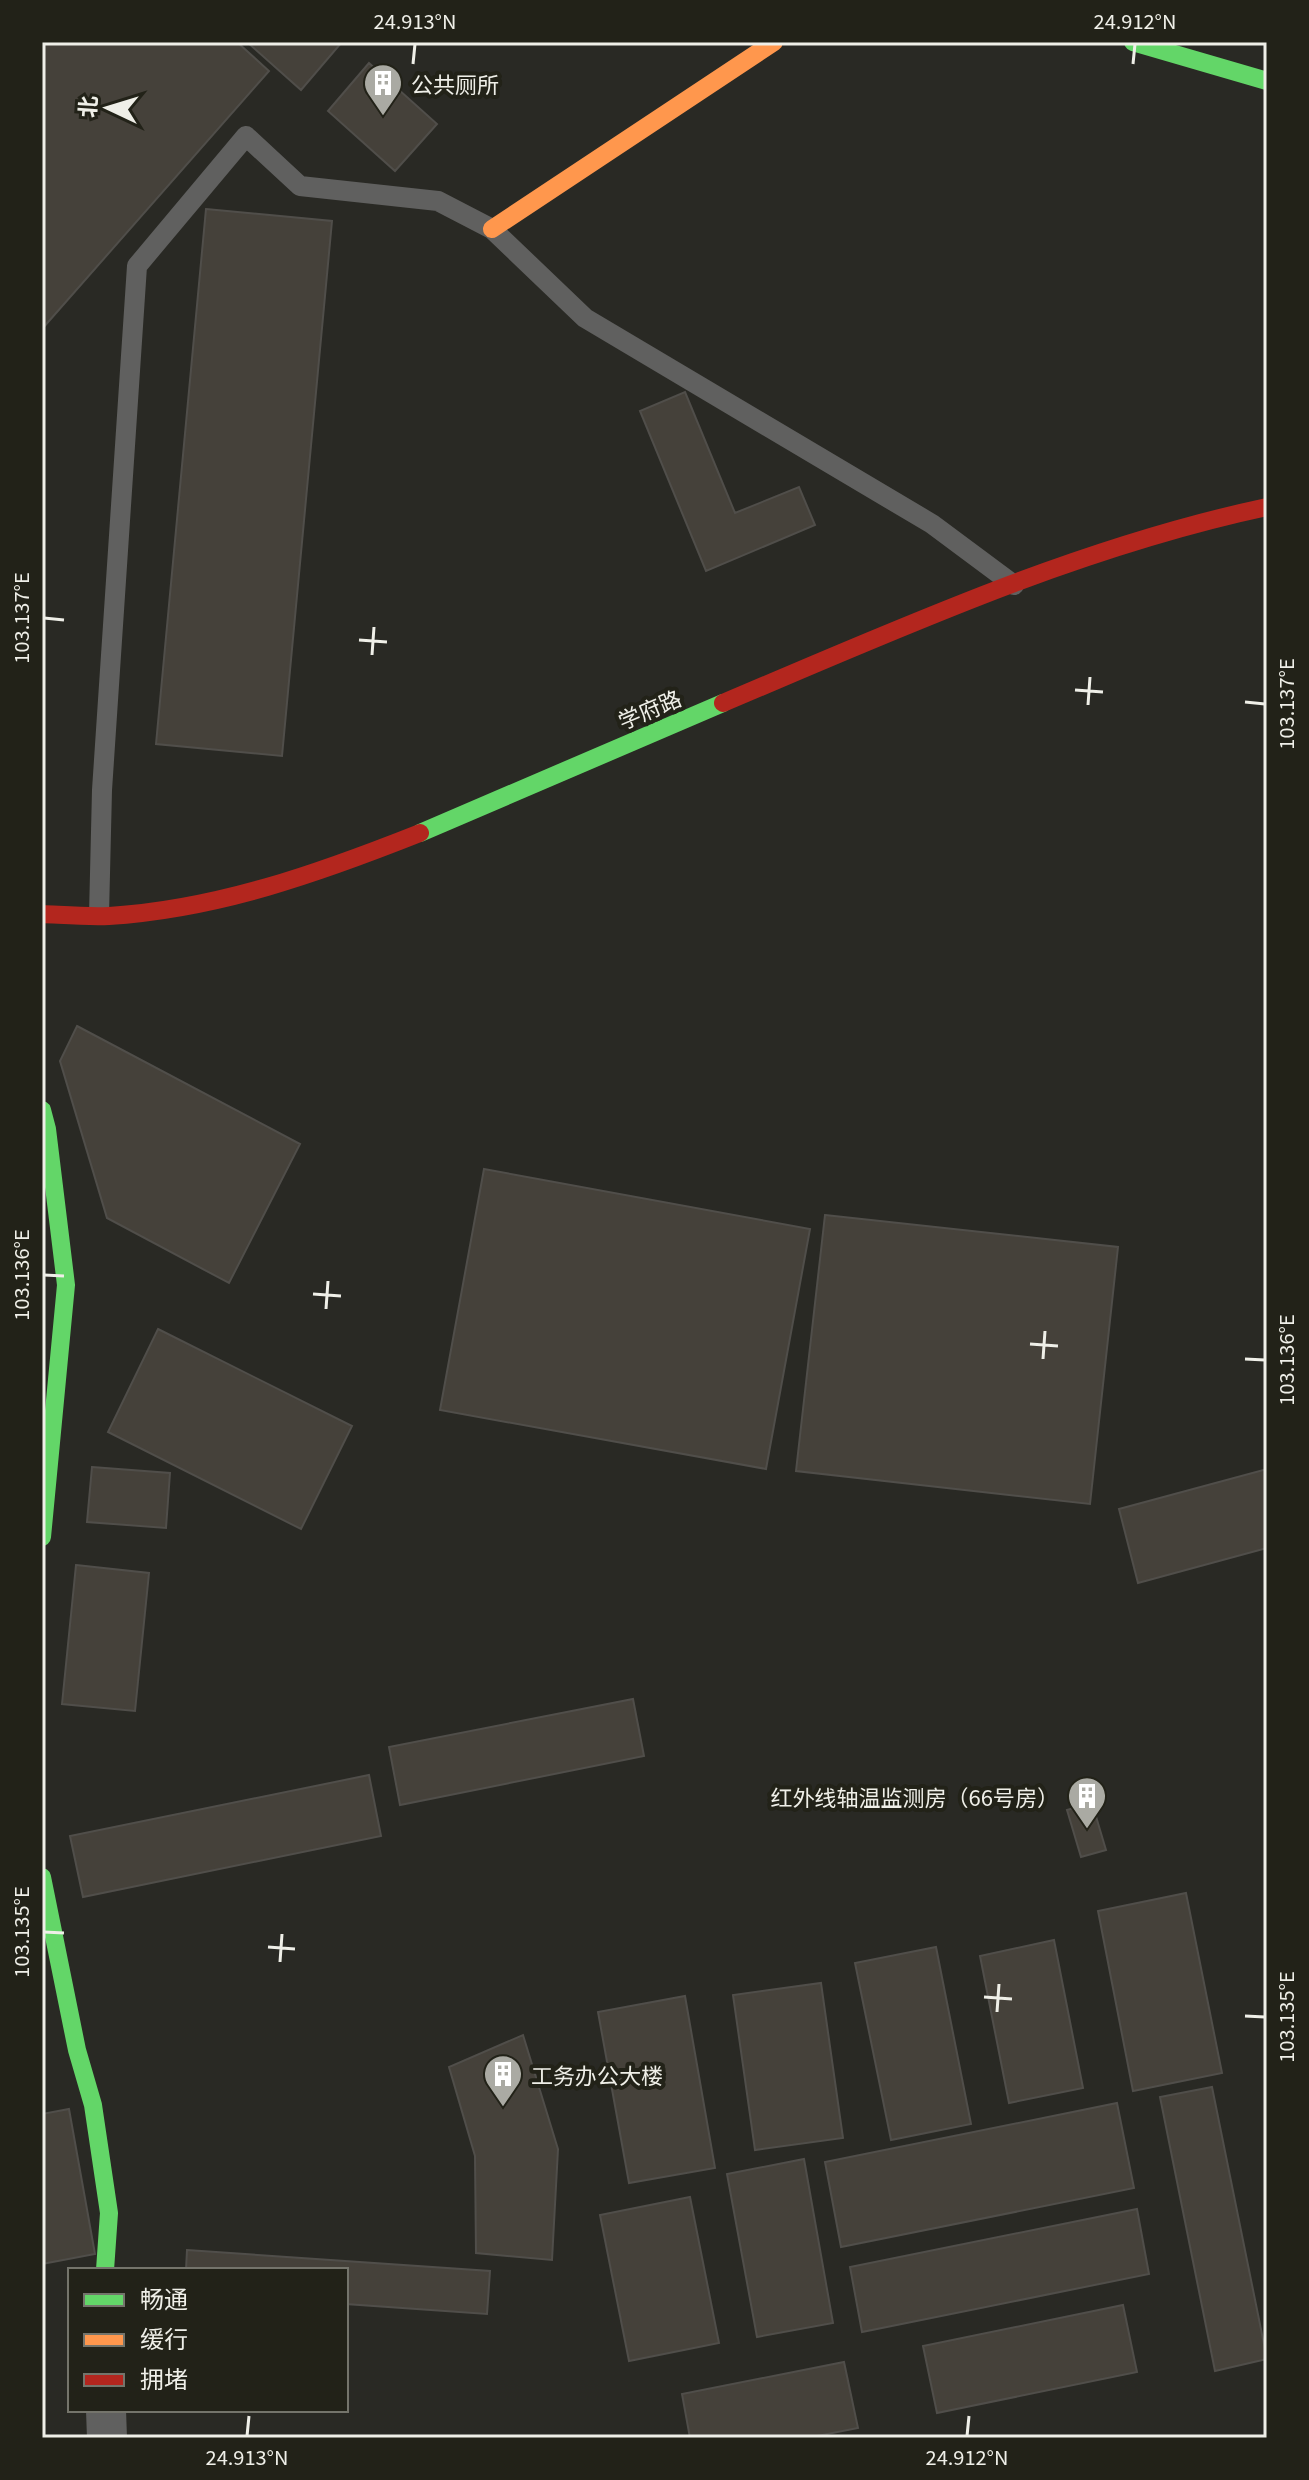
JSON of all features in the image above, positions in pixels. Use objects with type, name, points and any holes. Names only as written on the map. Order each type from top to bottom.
[{"type":"street","points":[[492,229],[774,42]]},
{"type":"street","points":[[1133,42],[1267,81]]},
{"type":"street","name":"学府路","points":[[42,914],[126,915],[200,905],[274,886],[418,833],[781,678],[1014,585],[1159,535],[1267,507]]},
{"type":"street","points":[[42,1110],[66,1285],[42,1537]]},
{"type":"street","points":[[42,1877],[77,2050],[93,2105],[109,2213],[105,2268]]},
{"type":"street","points":[[106,2412],[107,2438]]},
{"type":"lane","points":[[99,915],[102,790],[137,266],[246,136],[300,186],[438,201],[492,229],[585,318],[932,524],[1014,585]]},
{"type":"building","points":[[42,42],[237,42],[269,71],[42,329]]},
{"type":"building","points":[[247,42],[342,42],[301,90]]},
{"type":"building","name":"公共厕所","points":[[369,63],[437,124],[395,171],[328,111]]},
{"type":"building","points":[[206,209],[332,221],[282,756],[156,744]]},
{"type":"building","points":[[685,392],[735,513],[799,487],[815,525],[706,571],[640,411]]},
{"type":"building","points":[[77,1026],[300,1144],[229,1283],[107,1218],[60,1061]]},
{"type":"building","points":[[484,1169],[810,1229],[766,1469],[440,1410]]},
{"type":"building","points":[[825,1215],[1118,1247],[1090,1504],[796,1471]]},
{"type":"building","points":[[158,1329],[352,1426],[301,1529],[108,1432]]},
{"type":"building","points":[[92,1467],[170,1473],[166,1528],[87,1522]]},
{"type":"building","points":[[1267,1469],[1267,1548],[1138,1583],[1119,1509]]},
{"type":"building","points":[[76,1565],[149,1573],[135,1711],[62,1704]]},
{"type":"building","points":[[633,1699],[644,1756],[400,1805],[389,1747]]},
{"type":"building","points":[[369,1775],[381,1836],[83,1897],[70,1836]]},
{"type":"building","name":"红外线轴温监测房（66号房）","points":[[1092,1803],[1106,1850],[1081,1857],[1067,1810]]},
{"type":"building","points":[[1186,1893],[1222,2073],[1133,2091],[1098,1911]]},
{"type":"building","points":[[1054,1940],[1083,2088],[1009,2103],[980,1956]]},
{"type":"building","points":[[936,1947],[971,2124],[891,2140],[855,1963]]},
{"type":"building","points":[[821,1983],[843,2138],[755,2150],[733,1995]]},
{"type":"building","points":[[685,1996],[715,2168],[629,2183],[598,2012]]},
{"type":"building","name":"工务办公大楼","points":[[523,2035],[558,2149],[552,2260],[476,2253],[475,2156],[449,2067]]},
{"type":"building","points":[[1212,2087],[1267,2359],[1215,2371],[1160,2097]]},
{"type":"building","points":[[1117,2103],[1134,2188],[841,2247],[825,2162]]},
{"type":"building","points":[[69,2109],[95,2254],[42,2264],[42,2114]]},
{"type":"building","points":[[804,2159],[833,2323],[757,2337],[727,2174]]},
{"type":"building","points":[[690,2197],[719,2343],[629,2361],[600,2215]]},
{"type":"building","points":[[1137,2209],[1149,2274],[862,2332],[850,2267]]},
{"type":"building","points":[[187,2250],[490,2271],[487,2314],[348,2304],[348,2268],[186,2268]]},
{"type":"building","points":[[1123,2305],[1137,2372],[937,2413],[923,2346]]},
{"type":"building","points":[[844,2362],[858,2428],[807,2438],[690,2438],[682,2394]]},
{"type":"traffic: fast","points":[[1133,42],[1267,81]]},
{"type":"traffic: fast","points":[[420,833],[723,703]]},
{"type":"traffic: fast","points":[[42,1110],[66,1285],[42,1537]]},
{"type":"traffic: fast","points":[[42,1877],[77,2050],[93,2105],[109,2213],[105,2268]]},
{"type":"traffic: slow","points":[[492,229],[774,42]]},
{"type":"traffic: jam","points":[[723,703],[923,619],[1059,567],[1197,524],[1267,507]]},
{"type":"traffic: jam","points":[[42,914],[109,916],[189,906],[306,875],[420,833]]},
{"type":"place","name":"公共厕所","points":[[383,117]]},
{"type":"place","name":"红外线轴温监测房（66号房）","points":[[1087,1830]]},
{"type":"place","name":"工务办公大楼","points":[[503,2108]]}]
